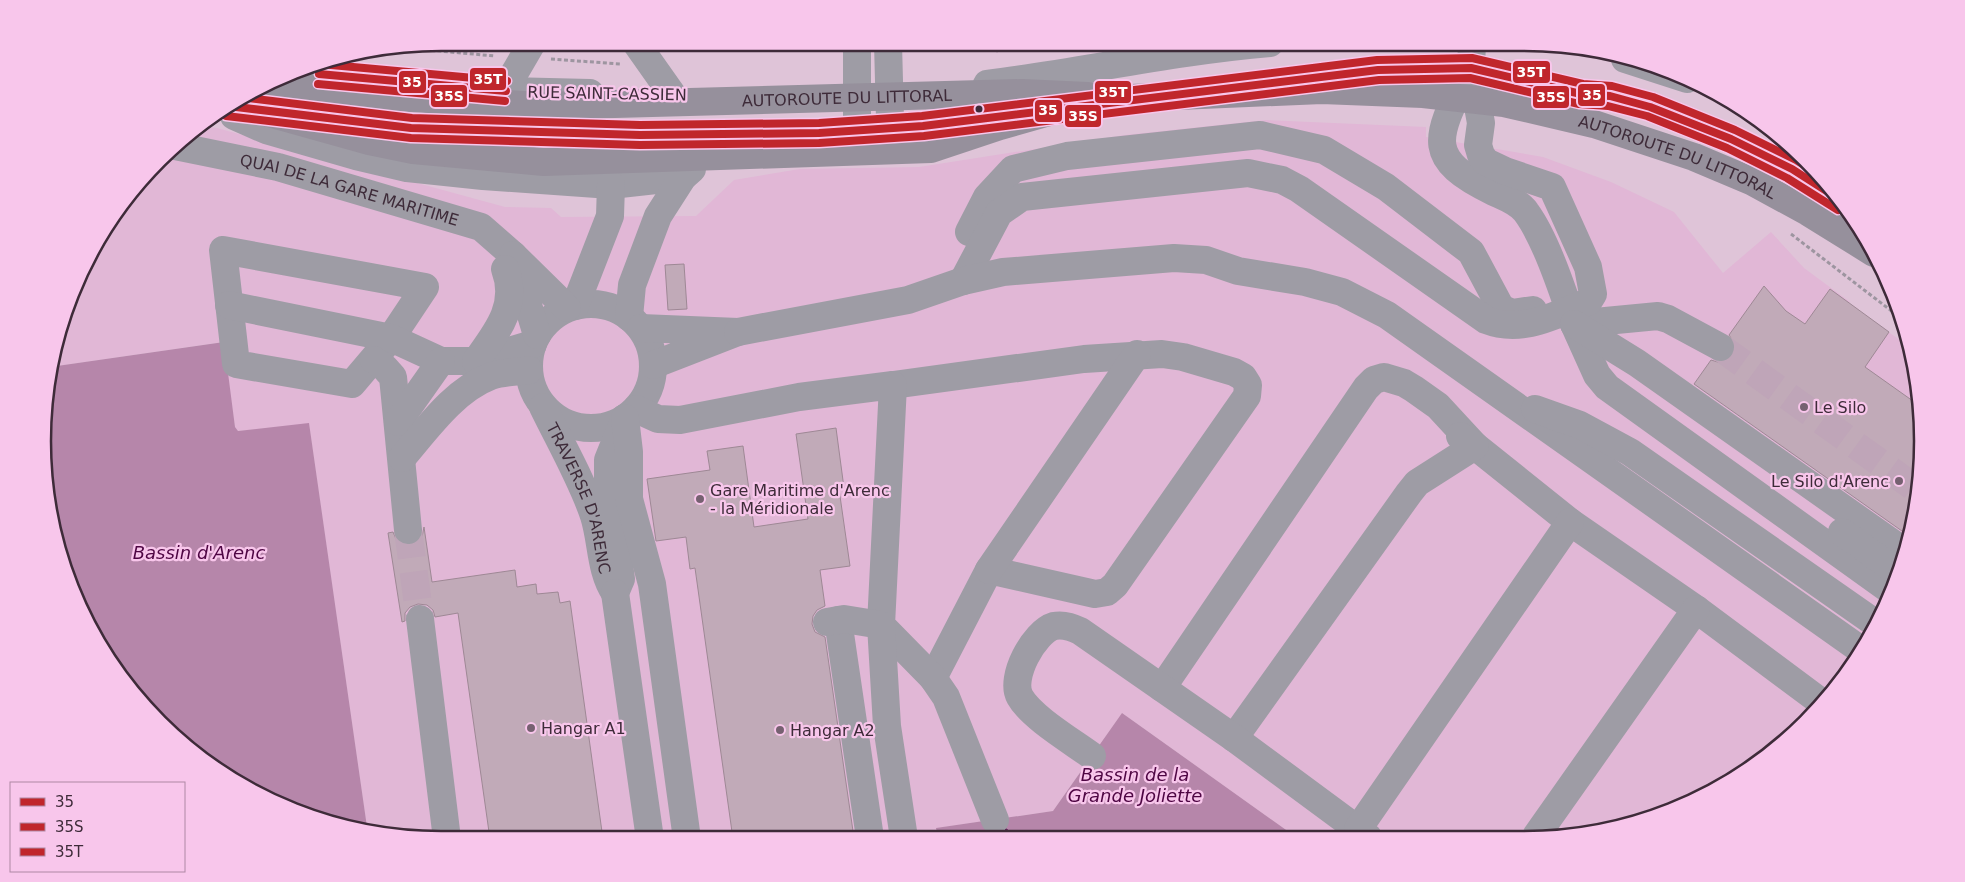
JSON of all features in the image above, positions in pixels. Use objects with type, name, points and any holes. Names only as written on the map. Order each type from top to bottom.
[{"type":"highway","name":"AUTOROUTE DU LITTORAL","points":[[282,85],[395,96],[540,106],[1022,93],[1131,98],[1322,90],[1423,94],[1504,103],[1594,124],[1694,157],[1760,186],[1808,212],[1862,245]]},
{"type":"highway","points":[[258,110],[369,141],[413,150],[544,162],[931,149],[1049,112],[1131,98]]},
{"type":"street","points":[[504,91],[527,51]]},
{"type":"street","points":[[642,51],[672,94]]},
{"type":"street","points":[[857,51],[858,131]]},
{"type":"street","points":[[888,51],[890,128]]},
{"type":"street","name":"RUE SAINT-CASSIEN","points":[[332,69],[504,91],[726,96],[977,86],[1201,51]]},
{"type":"street","points":[[951,284],[999,212],[1022,197],[1223,176],[1262,175],[1282,180],[1299,189],[1486,320],[1506,326],[1531,324],[1569,311],[1591,299],[1592,284],[1588,267],[1552,187],[1505,171],[1486,162],[1482,155],[1478,146],[1481,123],[1471,55]]},
{"type":"street","points":[[1471,55],[1445,120],[1442,140],[1444,156],[1452,167],[1513,201],[1526,211],[1597,375],[1607,387],[1885,587]]},
{"type":"street","points":[[239,108],[411,128],[640,135],[733,135],[858,131],[923,126],[1378,70],[1471,55],[1581,94],[1610,96],[1650,107],[1731,139],[1792,169],[1819,186]]},
{"type":"street","points":[[228,114],[266,130],[356,156],[407,168],[483,176],[611,185],[683,177]]},
{"type":"street","points":[[635,322],[632,285],[658,216],[683,177],[733,135]]},
{"type":"street","points":[[951,284],[987,196],[1013,169],[1067,156],[1260,135],[1307,144],[1336,155],[1386,187],[1464,246],[1476,259],[1501,308],[1512,312],[1569,311],[1658,316],[1668,319],[1720,347]]},
{"type":"street","name":"QUAI DE LA GARE MARITIME","points":[[184,148],[278,167],[403,202],[481,227],[571,307]]},
{"type":"street","points":[[1029,165],[1035,195]]},
{"type":"street","points":[[571,307],[610,216],[611,185]]},
{"type":"street","points":[[504,247],[535,340]]},
{"type":"street","points":[[476,360],[504,320],[510,300],[504,247]]},
{"type":"street","points":[[223,250],[426,287],[391,338],[352,384],[236,364],[229,305],[223,250]]},
{"type":"street","points":[[653,365],[738,332],[899,302],[951,284],[1003,272],[1174,258],[1206,260],[1238,272],[1304,282],[1342,292],[1387,315],[1856,646]]},
{"type":"street","points":[[594,304],[613,307],[635,322],[650,345],[653,365],[648,389],[630,414],[608,426],[580,426],[555,416],[535,393],[529,370],[535,340],[550,319],[571,307],[594,304]]},
{"type":"street","points":[[229,305],[391,338],[441,361],[476,360],[535,340]]},
{"type":"street","points":[[1569,311],[1637,363],[1898,547]]},
{"type":"street","points":[[635,322],[738,332]]},
{"type":"street","points":[[1586,350],[1892,568]]},
{"type":"street","points":[[630,414],[658,419],[680,420],[800,397],[1137,354],[1162,354],[1184,357],[1234,372],[1243,377],[1248,386],[1247,396],[1115,584],[1106,592],[1095,594],[989,570]]},
{"type":"street","points":[[933,678],[989,570],[1137,354]]},
{"type":"street","points":[[374,360],[393,377],[408,530]]},
{"type":"street","points":[[398,422],[441,361]]},
{"type":"street","points":[[402,458],[437,418],[469,386],[492,375],[529,370]]},
{"type":"street","points":[[1162,688],[1366,388],[1374,380],[1384,377],[1414,389],[1438,406],[1475,446]]},
{"type":"street","points":[[893,385],[881,625],[888,726],[903,831]]},
{"type":"street","points":[[1490,388],[1524,406],[1580,424],[1630,452],[1870,620]]},
{"type":"street","name":"TRAVERSE D'ARENC","points":[[542,403],[594,514],[606,581],[615,593],[649,831]]},
{"type":"street","points":[[1407,405],[1475,446],[1570,522],[1696,609],[1816,699]]},
{"type":"street","points":[[630,414],[629,499],[652,584],[686,831]]},
{"type":"street","name":"TRAVERSE D'ARENC","points":[[615,593],[621,579],[608,488],[608,460],[630,414]]},
{"type":"street","points":[[1234,738],[1417,483],[1475,446]]},
{"type":"street","points":[[1364,831],[1570,522]]},
{"type":"street","points":[[597,527],[617,557]]},
{"type":"street","points":[[1540,830],[1696,609]]},
{"type":"street","points":[[420,619],[445,831]]},
{"type":"street","points":[[869,831],[833,621],[856,620],[881,625],[933,678],[946,697],[995,820]]},
{"type":"street","points":[[1092,756],[1030,709],[1017,690],[1020,669],[1028,653],[1048,629],[1057,625],[1070,626],[1080,631],[1234,738],[1360,831]]},
{"type":"path","points":[[1786,230],[1891,311]]},
{"type":"shaded area","points":[[1266,120],[1426,127],[1426,137],[1543,157],[1611,182],[1674,212],[1723,273],[1771,232],[1804,268],[1850,302],[1848,304],[1900,340],[1906,365],[1913,416],[1914,441],[1913,466],[1906,517],[1893,566],[1884,590],[1862,636],[1848,658],[1800,717],[1761,750],[1719,779],[1696,791],[1649,810],[1600,823],[1549,830],[1288,831],[1122,713],[1053,811],[937,828],[937,831],[441,831],[416,830],[366,823],[309,424],[238,431],[235,427],[223,342],[59,366],[72,316],[91,269],[103,246],[132,204],[165,165],[210,127],[505,207],[551,208],[561,217],[696,216],[734,180],[800,169],[919,167],[1125,135]]},
{"type":"water","name":"Bassin d'Arenc","points":[[224,342],[235,427],[238,431],[309,423],[366,823],[316,810],[292,801],[246,779],[224,765],[165,717],[117,658],[103,636],[81,590],[72,566],[59,517],[52,466],[51,441],[52,416],[59,366]]},
{"type":"water","name":"Bassin de la Grande Joliette","points":[[1122,713],[1288,831],[937,831],[936,828],[1053,811]]},
{"type":"building","points":[[684,264],[687,309],[668,310],[665,265]]},
{"type":"building","name":"Le Silo","points":[[1764,286],[1786,311],[1805,324],[1830,289],[1889,332],[1865,367],[1911,400],[1914,441],[1913,466],[1903,531],[1694,384],[1711,360],[1721,363],[1733,355],[1736,346],[1729,335]]},
{"type":"building","name":"Hangar A2","points":[[836,428],[844,488],[839,489],[850,566],[820,570],[825,606],[817,610],[813,616],[812,624],[815,632],[825,637],[853,831],[732,831],[695,568],[690,569],[686,537],[656,541],[647,479],[710,470],[707,451],[743,446],[754,527],[808,519],[796,434]]},
{"type":"building","name":"Hangar A1","points":[[424,527],[432,582],[515,570],[517,587],[536,584],[537,594],[558,592],[560,603],[570,601],[602,831],[489,831],[458,613],[435,617],[433,610],[427,605],[418,604],[410,607],[405,613],[405,621],[402,622],[388,533],[393,532],[401,544],[410,545],[422,537]]},
{"type":"ferry route","points":[[1005,828],[1009,831]]},
{"type":"tunnel","points":[[1720,347],[1911,485]]},
{"type":"tunnel","points":[[408,530],[420,619]]},
{"type":"transit line","name":"35T","points":[[254,99],[412,118],[640,125],[819,123],[922,116],[1377,60],[1472,58],[1583,84],[1612,86],[1653,97],[1735,130],[1792,158]]},
{"type":"transit line","name":"35T","points":[[338,66],[507,81]]},
{"type":"transit line","name":"35","points":[[239,107],[411,128],[640,135],[819,133],[923,126],[1378,70],[1471,68],[1581,94],[1610,96],[1650,107],[1731,139],[1792,169],[1819,186]]},
{"type":"transit line","name":"35","points":[[319,74],[506,91]]},
{"type":"transit line","name":"35S","points":[[226,116],[411,138],[640,145],[819,143],[924,136],[1379,80],[1470,78],[1579,104],[1608,106],[1647,116],[1727,148],[1787,178],[1837,209]]},
{"type":"transit line","name":"35S","points":[[318,84],[505,101]]},
{"type":"place","name":"Le Silo","points":[[1804,407]]},
{"type":"place","name":"Le Silo d'Arenc","points":[[1899,481]]},
{"type":"place","name":"Gare Maritime d'Arenc - la Méridionale","points":[[700,499]]},
{"type":"place","name":"Hangar A1","points":[[531,728]]},
{"type":"place","name":"Hangar A2","points":[[780,730]]}]
